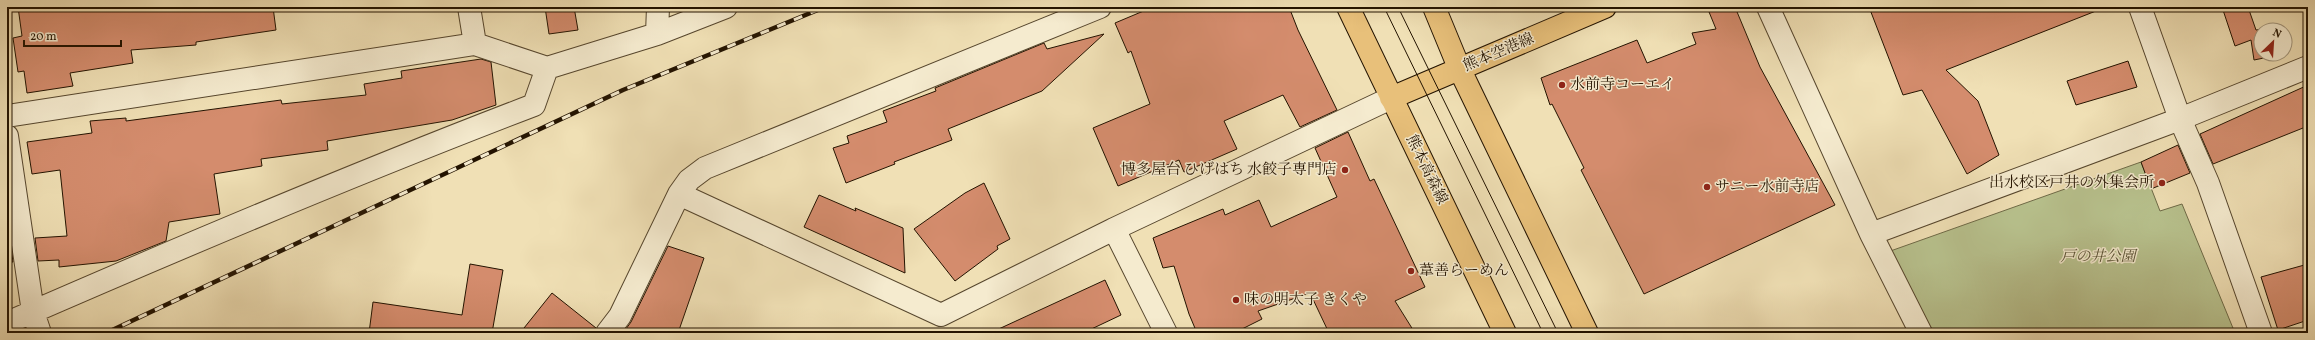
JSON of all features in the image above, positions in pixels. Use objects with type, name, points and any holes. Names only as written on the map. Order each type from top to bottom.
[{"type":"main road","name":"熊本高森線","points":[[1348,7],[1506,333]]},
{"type":"main road","points":[[1434,7],[1460,70],[1587,333]]},
{"type":"main road","name":"熊本空港線","points":[[1391,98],[1460,70],[1605,7]]},
{"type":"street","points":[[469,7],[475,44]]},
{"type":"street","points":[[657,34],[658,7]]},
{"type":"street","points":[[7,116],[475,44],[547,68],[657,34],[726,7]]},
{"type":"street","points":[[607,333],[620,316],[679,194],[689,180],[705,168],[1100,7]]},
{"type":"street","points":[[1768,7],[1872,234],[1922,333]]},
{"type":"street","points":[[2140,7],[2180,119],[2208,183],[2261,333]]},
{"type":"street","points":[[1872,234],[2180,119],[2308,67]]},
{"type":"street","points":[[7,323],[140,264],[373,168],[534,105],[547,68]]},
{"type":"street","points":[[679,194],[941,315],[1114,229],[1391,98]]},
{"type":"street","points":[[7,136],[33,312],[40,333]]},
{"type":"street","points":[[1114,229],[1166,333]]},
{"type":"green space","name":"戸の井公園","points":[[2141,162],[2160,211],[2182,204],[2235,333],[1922,333],[1882,254]]},
{"type":"building","points":[[18,7],[273,7],[276,30],[196,42],[196,45],[131,50],[133,63],[70,73],[73,86],[27,93],[24,71],[18,72],[13,38],[22,36]]},
{"type":"building","points":[[545,7],[574,7],[578,30],[549,34]]},
{"type":"building","points":[[1153,7],[1289,7],[1298,30],[1337,110],[1300,127],[1283,95],[1224,121],[1237,149],[1184,172],[1179,160],[1118,186],[1093,128],[1150,104],[1131,51],[1128,53],[1115,23]]},
{"type":"building","name":"サニー水前寺店","points":[[1707,7],[1735,7],[1760,67],[1835,205],[1644,294],[1581,170],[1584,168],[1552,104],[1550,105],[1541,78],[1637,40],[1647,63],[1696,44],[1692,33],[1716,29]]},
{"type":"building","points":[[1869,7],[2101,7],[2101,9],[1946,70],[1978,101],[1999,155],[1967,174],[1922,90],[1903,95]]},
{"type":"building","points":[[2222,7],[2248,7],[2253,22],[2253,53],[2251,40],[2235,46]]},
{"type":"building","points":[[1104,34],[1042,91],[948,129],[952,140],[894,162],[895,164],[846,183],[833,148],[849,143],[847,136],[887,122],[883,111],[936,91],[935,88],[1044,43],[1047,49]]},
{"type":"building","points":[[481,59],[491,62],[496,105],[452,120],[327,141],[328,150],[261,159],[262,166],[214,174],[220,214],[169,222],[166,241],[116,261],[59,267],[59,260],[38,261],[35,238],[67,236],[60,170],[32,174],[27,142],[92,133],[90,121],[126,118],[126,121],[281,100],[282,104],[366,95],[364,84],[402,78],[401,71]]},
{"type":"building","points":[[2128,61],[2137,87],[2076,105],[2067,81]]},
{"type":"building","points":[[2308,85],[2308,126],[2213,164],[2200,134]]},
{"type":"building","points":[[1348,132],[1370,181],[1374,179],[1425,287],[1395,301],[1415,333],[1329,333],[1310,293],[1258,311],[1262,319],[1234,333],[1197,333],[1189,314],[1174,266],[1163,268],[1153,238],[1223,209],[1225,215],[1259,200],[1271,227],[1337,197],[1315,148]]},
{"type":"building","points":[[2178,145],[2190,173],[2151,189],[2141,162]]},
{"type":"building","points":[[984,183],[1010,239],[997,246],[998,249],[955,281],[914,229],[965,193]]},
{"type":"building","points":[[819,195],[856,211],[855,208],[903,228],[905,273],[804,227]]},
{"type":"building","points":[[10,240],[13,262],[7,262],[7,241]]},
{"type":"building","points":[[668,246],[704,258],[678,333],[623,333],[631,322]]},
{"type":"building","points":[[470,264],[503,270],[492,333],[369,333],[373,302],[462,315]]},
{"type":"building","points":[[2308,264],[2308,320],[2278,330],[2261,277]]},
{"type":"building","points":[[1105,280],[1121,315],[1083,333],[990,333]]},
{"type":"building","points":[[552,293],[596,328],[595,333],[520,333]]},
{"type":"tram line","points":[[1384,7],[1543,333]]},
{"type":"tram line","points":[[1398,7],[1558,333]]},
{"type":"railway","points":[[106,333],[623,90],[825,7]]},
{"type":"place","name":"水前寺コーエイ","points":[[1562,85]]},
{"type":"place","name":"博多屋台 ひげはち 水餃子専門店","points":[[1345,170]]},
{"type":"place","name":"出水校区戸井の外集会所","points":[[2162,183]]},
{"type":"place","name":"サニー水前寺店","points":[[1707,187]]},
{"type":"place","name":"葦善らーめん","points":[[1411,271]]},
{"type":"place","name":"味の明太子 きくや","points":[[1236,300]]}]
